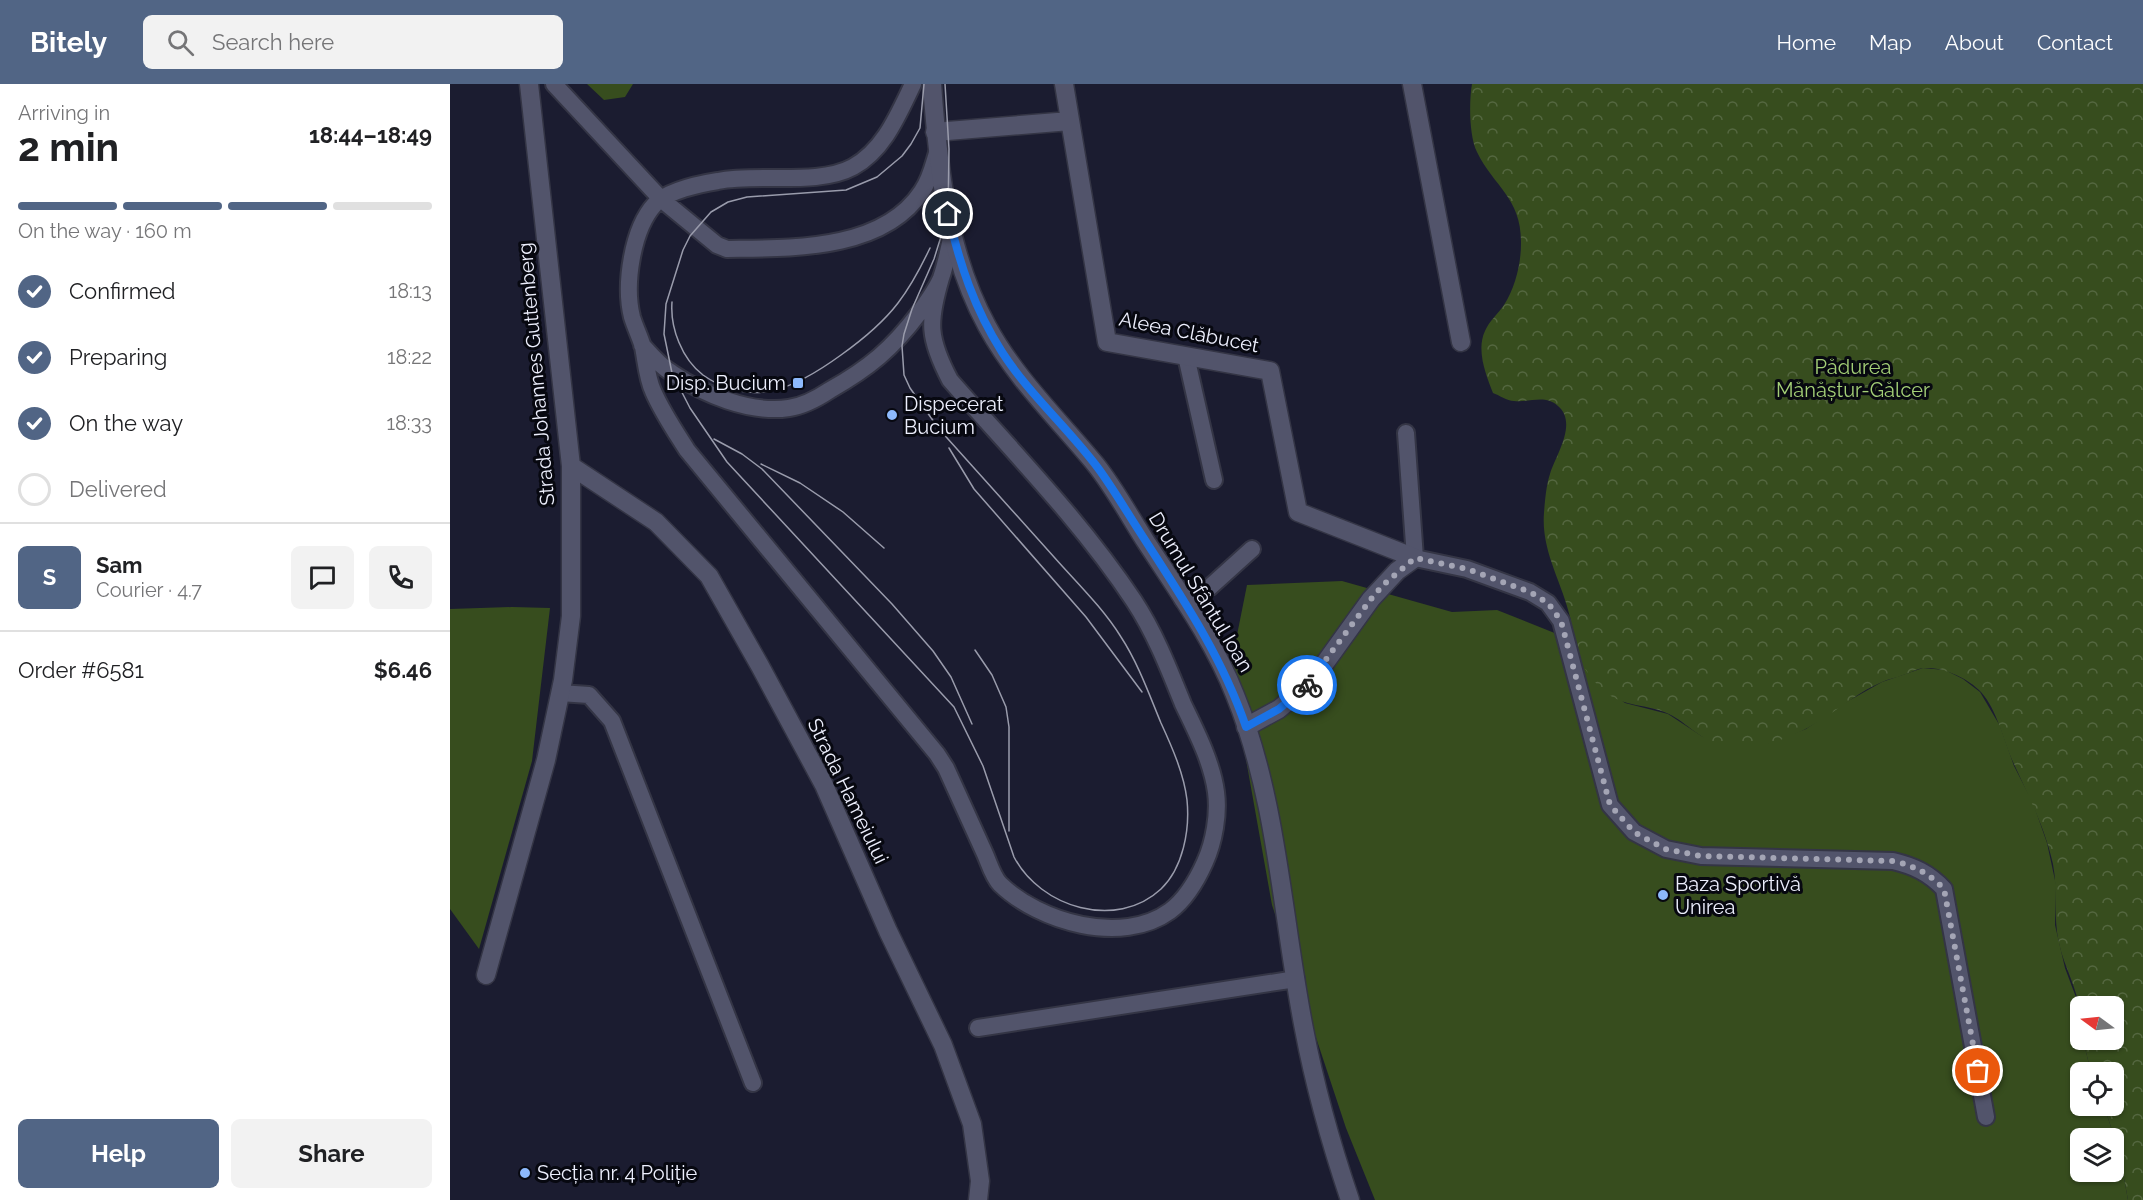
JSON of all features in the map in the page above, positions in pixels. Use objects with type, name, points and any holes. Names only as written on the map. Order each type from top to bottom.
[{"type":"street","name":"Strada Johannes Guttenberg","points":[[486,975],[546,760],[560,693],[571,616],[571,466],[530,84]]},
{"type":"street","name":"Drumul Sfântul Ioan","points":[[932,84],[937,153],[952,233],[968,285],[986,325],[1004,354],[1098,468],[1183,600],[1224,671],[1235,695],[1258,762],[1273,833],[1304,1028],[1321,1108],[1350,1200]]},
{"type":"street","name":"Aleea Clăbucet","points":[[1064,84],[1107,342],[1270,371],[1298,512],[1415,558]]},
{"type":"street","points":[[1412,84],[1461,342]]},
{"type":"street","points":[[935,132],[1070,121]]},
{"type":"street","name":"Strada Hameiului","points":[[571,466],[656,522],[709,576],[760,666],[824,785],[888,931],[943,1045],[972,1124],[980,1181],[978,1200]]},
{"type":"street","points":[[1246,727],[1279,709],[1312,681],[1371,599],[1383,585],[1415,558]]},
{"type":"lane","points":[[554,84],[662,199],[707,238],[727,249],[843,242],[864,236],[907,209],[922,192],[930,177],[937,153]]},
{"type":"lane","points":[[913,84],[892,127],[865,158],[852,167],[823,176],[715,181],[670,193],[662,199],[645,217],[634,250],[630,279],[632,316],[642,345],[652,389],[687,450],[937,754],[946,768],[998,882],[1019,899],[1044,913],[1068,922],[1118,929],[1137,926],[1170,912],[1184,898],[1199,876],[1210,851],[1215,824],[1216,794],[1213,777],[1159,646],[1135,603],[1083,531],[950,380],[935,350],[932,337],[934,303],[952,233]]},
{"type":"lane","points":[[642,345],[672,373],[712,394],[745,405],[776,409],[790,408],[813,400],[873,364],[904,334],[941,278]]},
{"type":"lane","points":[[1186,356],[1214,480]]},
{"type":"lane","points":[[1406,433],[1415,558],[1467,569],[1530,592],[1548,603],[1561,621],[1610,805],[1634,832],[1665,849],[1701,856],[1893,861],[1917,868],[1935,879],[1944,889],[1986,1117]]},
{"type":"lane","points":[[1183,600],[1210,587],[1252,549]]},
{"type":"lane","points":[[560,693],[589,695],[612,721],[753,1083]]},
{"type":"lane","points":[[978,1028],[1296,979]]},
{"type":"green space","points":[[587,84],[633,84],[625,97],[604,100]]},
{"type":"green space","name":"Pădurea Mănăștur-Gălcer","points":[[1472,84],[2143,84],[2143,1200],[2128,1200],[2124,1178],[2124,1128],[2111,1128],[2107,1116],[2124,1116],[2124,1062],[2088,1062],[2086,1050],[2124,1050],[2124,996],[2077,996],[2059,943],[2050,851],[1996,717],[1981,692],[1969,682],[1947,671],[1932,668],[1920,669],[1874,686],[1813,725],[1789,737],[1748,748],[1735,748],[1715,744],[1669,714],[1612,697],[1594,681],[1585,668],[1574,647],[1570,617],[1549,553],[1544,527],[1544,508],[1550,474],[1566,430],[1564,413],[1548,400],[1511,401],[1493,393],[1483,362],[1482,338],[1491,321],[1504,305],[1514,284],[1519,268],[1521,244],[1520,228],[1512,204],[1484,164],[1474,145],[1470,100]]},
{"type":"green space","name":"Baza Sportivă Unirea","points":[[1342,581],[1452,612],[1497,610],[1572,640],[1580,659],[1592,677],[1625,703],[1668,714],[1703,737],[1766,744],[1806,729],[1843,704],[1882,682],[1923,668],[1945,670],[1963,679],[1980,692],[2000,726],[2014,766],[2033,803],[2047,843],[2056,885],[2055,925],[2065,968],[2076,996],[2070,996],[2070,1050],[2086,1050],[2088,1062],[2070,1062],[2070,1116],[2107,1116],[2111,1128],[2070,1128],[2070,1182],[2124,1182],[2124,1178],[2128,1200],[1375,1200],[1346,1128],[1272,905],[1230,670],[1247,585]]},
{"type":"green space","points":[[550,608],[532,761],[479,949],[450,909],[450,609]]},
{"type":"tram line","points":[[924,84],[920,128],[902,156],[877,177],[846,190],[747,197],[728,202],[711,212],[690,236],[683,250],[666,304],[664,334],[672,373],[690,408],[727,462],[954,707],[983,766],[1014,857],[1026,874],[1042,889],[1080,908],[1102,911],[1123,909],[1143,902],[1161,889],[1180,860],[1186,836],[1188,812],[1183,780],[1173,751],[1138,668],[1114,626],[939,429],[910,388],[904,375],[902,346],[904,334],[912,309],[934,259],[948,214],[949,149],[945,84]]},
{"type":"tram line","points":[[672,302],[675,332],[683,352],[703,375],[721,386],[739,391],[774,390],[808,377],[857,344],[892,311],[903,297],[930,248]]},
{"type":"tram line","points":[[714,439],[742,454],[762,469],[892,604],[933,651],[951,677],[972,724]]},
{"type":"tram line","points":[[949,448],[974,489],[1086,617],[1142,692]]},
{"type":"tram line","points":[[761,464],[800,483],[843,512],[884,548]]},
{"type":"tram line","points":[[975,650],[992,675],[1006,707],[1009,727],[1009,831]]},
{"type":"way so far","points":[[1307,685],[1371,599],[1383,585],[1415,558],[1467,569],[1530,592],[1548,603],[1561,621],[1610,805],[1634,832],[1665,849],[1701,856],[1893,861],[1909,865],[1935,879],[1944,889],[1978,1071]]},
{"type":"place","name":"Disp. Bucium","points":[[798,383]]},
{"type":"place","name":"Dispecerat Bucium","points":[[892,415]]},
{"type":"place","name":"Baza Sportivă Unirea","points":[[1663,895]]},
{"type":"place","name":"Secția nr. 4 Poliție","points":[[525,1173]]},
{"type":"route","points":[[948,214],[959,260],[986,325],[1021,376],[1098,468],[1156,557],[1212,648],[1235,695],[1246,727],[1279,709],[1307,685]]}]
